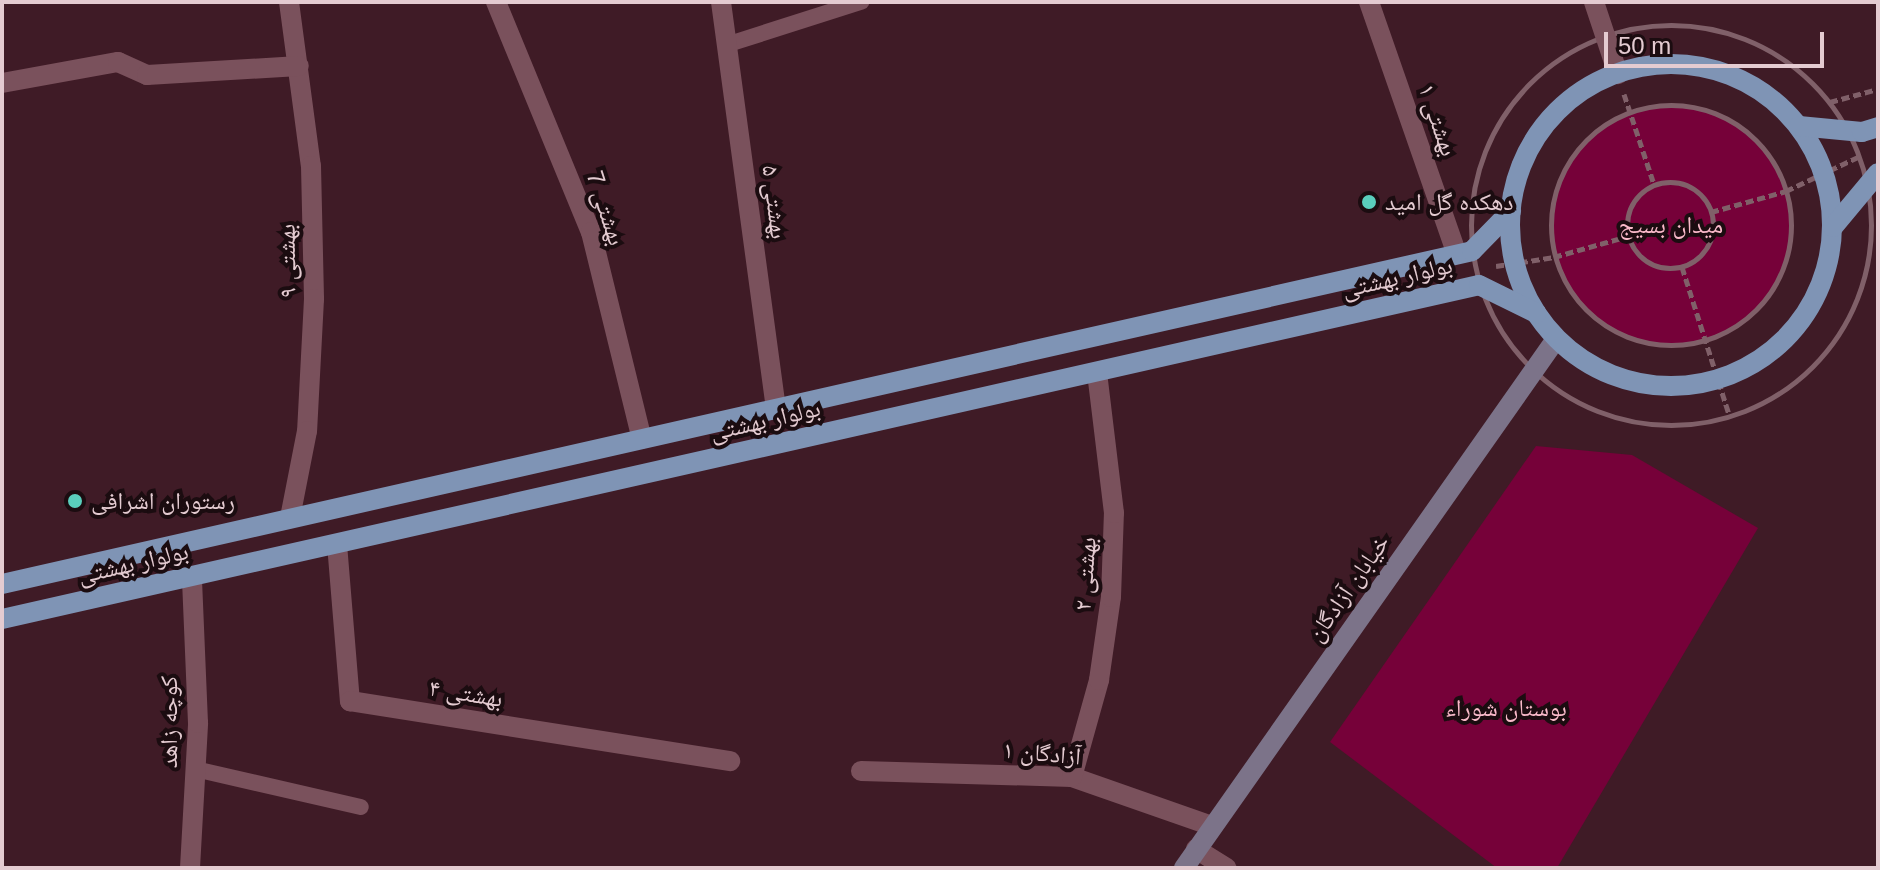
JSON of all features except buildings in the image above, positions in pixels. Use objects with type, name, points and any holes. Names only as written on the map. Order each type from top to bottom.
[{"type":"main road","points":[[1657,65],[1717,71],[1754,87],[1799,126],[1824,173],[1833,227],[1828,264],[1805,316],[1765,356],[1719,379],[1676,387],[1638,383],[1586,362],[1556,339],[1536,313],[1514,263],[1511,211],[1520,171],[1538,135],[1581,92],[1618,74],[1657,65]]},
{"type":"main road","points":[[1799,126],[1849,131],[1878,127]]},
{"type":"main road","points":[[1833,227],[1873,178]]},
{"type":"main road","name":"بولوار بهشتی","points":[[2,619],[1097,372],[1471,265],[1511,211]]},
{"type":"main road","name":"بولوار بهشتی","points":[[2,584],[776,408],[1471,265],[1536,313]]},
{"type":"main road","name":"خیابان آزادگان","points":[[1184,868],[1556,339]]},
{"type":"street","name":"بهشتی ۹","points":[[289,2],[311,166],[314,299],[307,431],[290,518]]},
{"type":"street","name":"بهشتی 7","points":[[496,2],[591,232],[642,439]]},
{"type":"street","name":"بهشتی ۵","points":[[721,2],[776,408]]},
{"type":"street","name":"بهشتی ۱","points":[[1369,2],[1471,265]]},
{"type":"street","points":[[1594,2],[1618,74]]},
{"type":"street","points":[[2,83],[118,62],[147,75],[299,66]]},
{"type":"street","name":"بهشتی ۲","points":[[1072,777],[1099,680],[1111,597],[1114,513],[1097,372]]},
{"type":"street","name":"بهشتی ۴","points":[[337,544],[350,701],[730,761]]},
{"type":"street","name":"کوچه زاهد","points":[[190,868],[195,769],[192,577]]},
{"type":"street","name":"آزادگان ۱","points":[[861,771],[1072,777],[1212,826]]},
{"type":"street","points":[[1196,849],[1227,868]]},
{"type":"lane","points":[[729,44],[861,2]]},
{"type":"lane","points":[[195,769],[361,807]]},
{"type":"path","points":[[1679,25],[1729,33],[1775,53],[1830,102],[1873,178],[1870,252],[1857,301],[1832,345],[1776,396],[1730,417],[1684,425],[1637,423],[1581,405],[1533,372],[1504,338],[1471,265],[1475,181],[1506,112],[1560,59],[1606,36],[1679,25]]},
{"type":"path","points":[[1618,74],[1654,184]]},
{"type":"path","points":[[1830,102],[1878,89]]},
{"type":"path","points":[[1679,105],[1725,118],[1763,148],[1786,191],[1790,237],[1777,281],[1747,318],[1706,340],[1662,345],[1619,334],[1583,308],[1554,257],[1551,213],[1564,170],[1592,135],[1630,112],[1679,105]]},
{"type":"path","points":[[1711,212],[1786,191],[1869,153]]},
{"type":"path","points":[[1654,184],[1689,186],[1711,212],[1708,245],[1682,267],[1648,263],[1628,236],[1631,205],[1654,184]]},
{"type":"path","points":[[1471,265],[1554,257],[1628,236]]},
{"type":"path","points":[[1870,252],[1878,245]]},
{"type":"path","points":[[1682,267],[1730,417]]},
{"type":"green space","name":"میدان بسیج","points":[[1671,105],[1694,107],[1717,114],[1738,125],[1756,140],[1771,158],[1782,179],[1789,202],[1789,248],[1782,271],[1771,292],[1756,310],[1738,325],[1717,336],[1694,343],[1671,345],[1648,343],[1625,336],[1604,325],[1586,310],[1571,292],[1560,271],[1553,248],[1551,225],[1553,202],[1560,179],[1571,158],[1586,140],[1604,125],[1625,114],[1648,107]]},
{"type":"green space","name":"بوستان شوراء","points":[[1536,446],[1632,455],[1758,528],[1557,868],[1497,868],[1330,742]]},
{"type":"place","name":"دهکده گل امید","points":[[1369,202]]},
{"type":"place","name":"رستوران اشرافی","points":[[75,501]]}]
